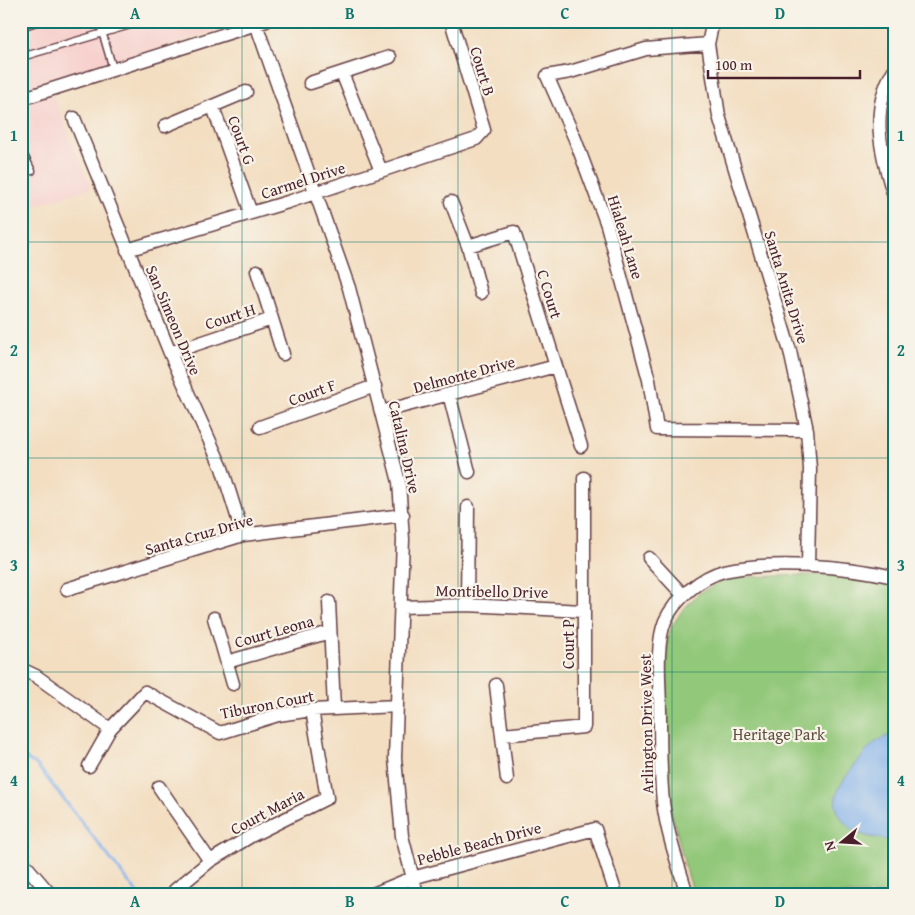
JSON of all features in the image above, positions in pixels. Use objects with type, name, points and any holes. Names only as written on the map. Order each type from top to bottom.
[{"type":"street","name":"Court B","points":[[451,21],[484,130]]},
{"type":"street","name":"Santa Anita Drive","points":[[712,21],[708,44],[719,116],[790,351],[807,430],[810,469],[808,566]]},
{"type":"street","points":[[21,99],[259,22]]},
{"type":"street","name":"Catalina Drive","points":[[259,22],[349,288],[397,472],[403,515],[395,758],[402,836],[417,894]]},
{"type":"street","name":"Hialeah Lane","points":[[708,44],[646,49],[570,72],[547,76],[574,139],[607,226],[649,380],[657,429],[807,430]]},
{"type":"street","points":[[310,83],[390,57]]},
{"type":"street","points":[[894,70],[884,92],[878,130],[882,157],[894,196]]},
{"type":"street","points":[[342,73],[381,171]]},
{"type":"street","name":"Court G","points":[[165,126],[246,92]]},
{"type":"street","name":"Court G","points":[[212,107],[251,213]]},
{"type":"street","name":"San Simeon Drive","points":[[74,118],[170,353],[222,468],[243,535]]},
{"type":"street","name":"Carmel Drive","points":[[127,250],[316,193],[476,140],[484,130]]},
{"type":"street","points":[[451,202],[468,246],[481,293]]},
{"type":"street","name":"C Court","points":[[468,246],[514,232],[581,446]]},
{"type":"street","name":"Court H","points":[[257,272],[283,354]]},
{"type":"street","name":"Court H","points":[[170,353],[272,319]]},
{"type":"street","name":"Delmonte Drive","points":[[381,412],[556,366]]},
{"type":"street","name":"Court F","points":[[260,428],[375,386]]},
{"type":"street","points":[[449,394],[469,472]]},
{"type":"street","name":"Court P","points":[[502,735],[584,728],[584,478]]},
{"type":"street","points":[[467,605],[468,507]]},
{"type":"street","name":"Santa Cruz Drive","points":[[67,589],[243,535],[403,515]]},
{"type":"street","points":[[649,558],[683,595]]},
{"type":"street","name":"Arlington Drive West","points":[[687,894],[670,835],[660,772],[659,656],[665,621],[683,595],[702,581],[723,571],[808,566],[870,572],[894,577]]},
{"type":"street","name":"Court Leona","points":[[329,602],[334,708]]},
{"type":"street","name":"Montibello Drive","points":[[401,607],[467,605],[584,611]]},
{"type":"street","name":"Court Leona","points":[[214,618],[233,684]]},
{"type":"street","name":"Court Leona","points":[[227,662],[330,632]]},
{"type":"street","points":[[21,669],[36,676],[110,729]]},
{"type":"street","points":[[496,685],[506,779]]},
{"type":"street","name":"Tiburon Court","points":[[89,766],[110,729],[145,692],[220,733],[278,715],[334,708],[397,706]]},
{"type":"street","name":"Court Maria","points":[[175,890],[210,861],[251,836],[327,798],[312,710]]},
{"type":"street","points":[[159,787],[210,861]]},
{"type":"street","name":"Pebble Beach Drive","points":[[373,894],[412,878],[595,829],[616,894]]},
{"type":"street","points":[[21,860],[50,894]]},
{"type":"lane","points":[[21,27],[40,21]]},
{"type":"lane","points":[[99,21],[113,69]]},
{"type":"lane","points":[[21,41],[25,56],[144,21]]},
{"type":"lane","points":[[21,150],[32,171]]},
{"type":"shaded area","points":[[21,21],[250,21],[21,90]]},
{"type":"shaded area","points":[[52,92],[91,188],[21,210],[21,102]]},
{"type":"green space","name":"Heritage Park","points":[[846,574],[894,583],[894,894],[694,894],[668,798],[664,745],[665,672],[668,637],[671,628],[681,612],[698,594],[721,581],[739,577]]},
{"type":"water","points":[[894,734],[894,840],[875,838],[856,832],[848,826],[838,812],[836,797],[842,783],[868,749],[881,739]]},
{"type":"waterway","points":[[21,756],[36,764],[138,894]]}]
